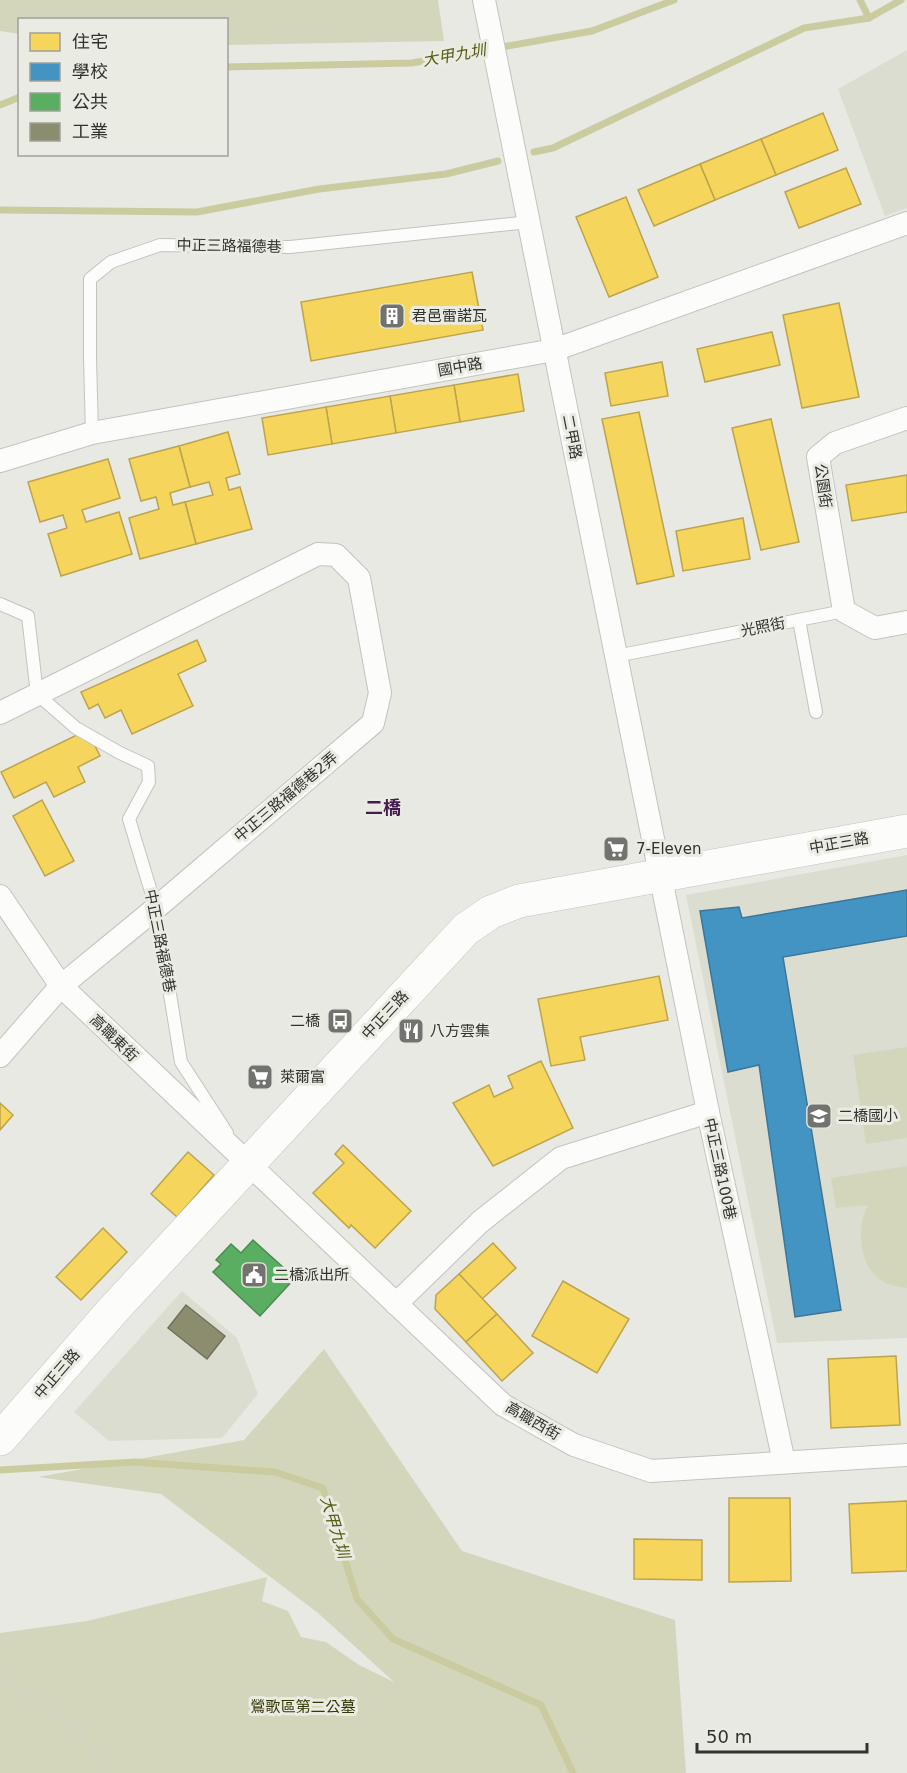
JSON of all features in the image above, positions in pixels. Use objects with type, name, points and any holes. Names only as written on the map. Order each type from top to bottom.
[{"type":"street","name":"二甲路","points":[[485,2],[660,874]]},
{"type":"street","name":"國中路","points":[[0,461],[92,433],[554,350],[907,224]]},
{"type":"street","name":"公園街","points":[[844,611],[818,457],[835,443],[907,418]]},
{"type":"street","name":"中正三路福德巷2弄","points":[[0,1056],[61,986],[373,723],[380,693],[359,578],[336,555],[318,554],[37,694]]},
{"type":"street","points":[[844,611],[875,628],[907,622]]},
{"type":"street","points":[[0,713],[37,694]]},
{"type":"street","name":"中正三路","points":[[1,1434],[247,1164],[466,929],[491,912],[519,901],[907,831]]},
{"type":"street","name":"中正三路100巷","points":[[660,874],[708,1112],[784,1462]]},
{"type":"street","name":"高職東街","points":[[0,896],[61,986],[247,1164]]},
{"type":"street","points":[[396,1304],[480,1222],[561,1158],[708,1112]]},
{"type":"street","name":"高職西街","points":[[247,1164],[503,1405],[574,1444],[651,1471],[907,1455]]},
{"type":"lane","name":"中正三路福德巷","points":[[92,433],[90,279],[111,262],[160,245],[290,247],[529,222]]},
{"type":"lane","points":[[0,604],[28,616],[37,694]]},
{"type":"lane","name":"光照街","points":[[616,656],[844,611]]},
{"type":"lane","points":[[799,620],[816,712]]},
{"type":"lane","name":"中正三路福德巷","points":[[37,694],[76,728],[148,766],[148,782],[129,819],[156,908],[181,1062],[247,1164]]},
{"type":"path","points":[[0,1679],[80,1729],[110,1773]]},
{"type":"shaded area","points":[[907,50],[907,208],[885,216],[838,89]]},
{"type":"shaded area","name":"二橋國小","points":[[907,855],[907,1338],[777,1343],[686,895]]},
{"type":"shaded area","points":[[182,1291],[237,1338],[258,1394],[222,1438],[109,1441],[74,1412]]},
{"type":"green space","points":[[0,0],[438,0],[444,41],[228,45],[228,18],[18,18],[18,34],[0,31]]},
{"type":"green space","points":[[907,1047],[907,1138],[866,1144],[853,1055]]},
{"type":"green space","points":[[907,1166],[907,1288],[888,1284],[871,1270],[862,1249],[861,1238],[864,1215],[868,1205],[836,1208],[831,1178]]},
{"type":"green space","name":"鶯歌區第二公墓","points":[[324,1349],[462,1551],[675,1620],[686,1773],[0,1773],[0,1633],[87,1621],[267,1577],[262,1601],[288,1611],[301,1637],[326,1642],[359,1665],[394,1682],[318,1613],[161,1494],[38,1477],[244,1440]]},
{"type":"building: 住宅","points":[[823,113],[838,150],[776,175],[761,139]]},
{"type":"building: 住宅","points":[[761,139],[776,175],[715,200],[700,164]]},
{"type":"building: 住宅","points":[[700,164],[715,200],[654,226],[638,190]]},
{"type":"building: 住宅","points":[[846,168],[861,204],[799,228],[785,192]]},
{"type":"building: 住宅","points":[[626,197],[658,277],[609,297],[576,217]]},
{"type":"building: 住宅","name":"君邑雷諾瓦","points":[[472,272],[483,330],[311,361],[301,302]]},
{"type":"building: 住宅","points":[[839,303],[859,397],[802,408],[783,315]]},
{"type":"building: 住宅","points":[[772,332],[780,365],[705,382],[697,349]]},
{"type":"building: 住宅","points":[[662,362],[668,396],[611,406],[605,373]]},
{"type":"building: 住宅","points":[[518,374],[524,411],[460,422],[454,385]]},
{"type":"building: 住宅","points":[[454,385],[460,422],[396,433],[390,396]]},
{"type":"building: 住宅","points":[[390,396],[396,433],[332,444],[326,407]]},
{"type":"building: 住宅","points":[[326,407],[332,444],[268,455],[262,418]]},
{"type":"building: 住宅","points":[[639,412],[674,576],[637,584],[602,419]]},
{"type":"building: 住宅","points":[[771,419],[799,542],[761,550],[732,428]]},
{"type":"building: 住宅","points":[[228,432],[240,474],[226,478],[229,490],[240,487],[252,529],[196,544],[185,502],[213,495],[209,482],[190,487],[179,446]]},
{"type":"building: 住宅","points":[[179,446],[190,487],[170,493],[173,505],[185,502],[196,544],[140,559],[129,518],[159,509],[156,497],[141,501],[129,459]]},
{"type":"building: 住宅","points":[[108,459],[120,498],[82,510],[86,522],[119,512],[132,554],[61,576],[48,534],[67,528],[63,515],[40,522],[28,482]]},
{"type":"building: 住宅","points":[[907,475],[907,512],[852,521],[846,485]]},
{"type":"building: 住宅","points":[[743,518],[750,559],[683,571],[676,531]]},
{"type":"building: 住宅","points":[[197,640],[206,661],[178,674],[193,706],[132,734],[121,710],[105,718],[98,704],[89,709],[81,692]]},
{"type":"building: 住宅","points":[[87,730],[100,756],[78,767],[85,782],[54,797],[46,782],[14,798],[1,772]]},
{"type":"building: 住宅","points":[[42,800],[74,861],[45,876],[13,816]]},
{"type":"building: 住宅","points":[[659,976],[668,1020],[580,1037],[585,1060],[551,1066],[538,999]]},
{"type":"building: 住宅","points":[[541,1061],[573,1128],[493,1166],[453,1103],[489,1085],[494,1097],[513,1088],[508,1076]]},
{"type":"building: 住宅","points":[[0,1103],[13,1115],[0,1130]]},
{"type":"building: 住宅","points":[[343,1145],[411,1211],[375,1248],[351,1225],[349,1228],[313,1193],[344,1163],[335,1154]]},
{"type":"building: 住宅","points":[[188,1152],[214,1175],[177,1217],[151,1194]]},
{"type":"building: 住宅","points":[[103,1228],[127,1252],[81,1300],[56,1277]]},
{"type":"building: 住宅","points":[[493,1243],[516,1268],[482,1299],[459,1274]]},
{"type":"building: 住宅","points":[[459,1274],[497,1314],[466,1342],[435,1309],[436,1295]]},
{"type":"building: 住宅","points":[[563,1281],[629,1319],[597,1373],[532,1336]]},
{"type":"building: 住宅","points":[[497,1314],[533,1353],[502,1381],[466,1342]]},
{"type":"building: 住宅","points":[[896,1356],[900,1425],[831,1428],[828,1359]]},
{"type":"building: 住宅","points":[[729,1498],[790,1498],[791,1581],[729,1582]]},
{"type":"building: 住宅","points":[[907,1501],[907,1571],[852,1573],[849,1504]]},
{"type":"building: 住宅","points":[[634,1539],[702,1540],[702,1580],[634,1579]]},
{"type":"building: 學校","points":[[907,890],[907,936],[783,957],[841,1310],[795,1317],[759,1065],[728,1072],[700,911],[739,907],[742,918]]},
{"type":"building: 公共","name":"二橋派出所","points":[[253,1240],[295,1278],[260,1316],[213,1272],[221,1264],[216,1260],[231,1244],[241,1253]]},
{"type":"building: 工業","points":[[186,1305],[225,1336],[207,1359],[168,1328]]},
{"type":"waterway","name":"大甲九圳","points":[[228,67],[412,63],[592,31],[674,0]]},
{"type":"waterway","name":"大甲九圳","points":[[860,0],[869,18],[901,0]]},
{"type":"waterway","points":[[534,152],[553,148],[804,28],[869,18]]},
{"type":"waterway","name":"大甲九圳","points":[[0,105],[18,98]]},
{"type":"waterway","points":[[0,210],[197,212],[319,189],[446,174],[498,161]]},
{"type":"waterway","name":"大甲九圳","points":[[0,1470],[135,1462],[275,1472],[323,1488],[357,1599],[393,1639],[541,1705],[573,1773]]},
{"type":"place","name":"君邑雷諾瓦","points":[[392,316]]},
{"type":"place","name":"7-Eleven","points":[[616,849]]},
{"type":"place","name":"二橋","points":[[340,1021]]},
{"type":"place","name":"八方雲集","points":[[411,1031]]},
{"type":"place","name":"萊爾富","points":[[260,1077]]},
{"type":"place","name":"二橋國小","points":[[819,1116]]},
{"type":"place","name":"二橋派出所","points":[[254,1275]]},
{"type":"district","name":"二橋","points":[[383,807]]}]
